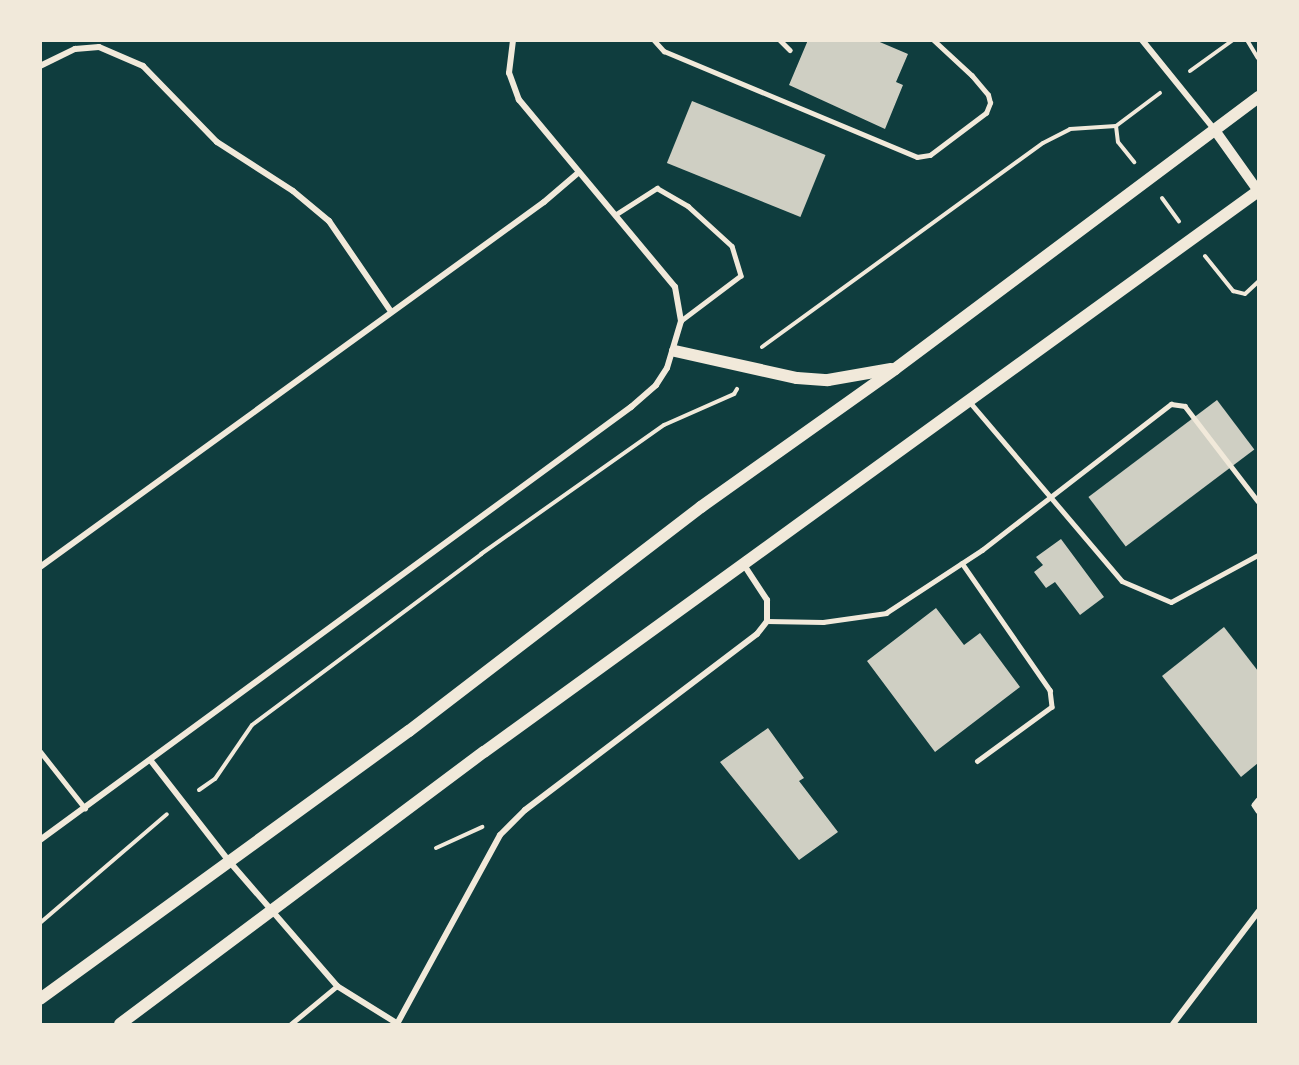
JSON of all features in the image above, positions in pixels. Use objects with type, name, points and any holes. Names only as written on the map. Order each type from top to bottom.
[{"type":"main road","points":[[40,999],[228,860],[409,731],[701,507],[895,369],[1258,96]]},
{"type":"main road","points":[[120,1024],[272,913],[484,752],[1258,191]]},
{"type":"main road","points":[[675,351],[797,378],[828,380],[895,369]]},
{"type":"street","points":[[40,840],[151,761],[631,407],[656,385],[675,351],[681,321],[675,287],[519,100],[509,73],[513,40]]},
{"type":"street","points":[[1142,40],[1214,129],[1258,191]]},
{"type":"street","points":[[40,66],[75,49],[99,47],[143,66],[217,142],[313,206],[329,221],[390,310]]},
{"type":"street","points":[[40,567],[390,310],[544,202],[578,173]]},
{"type":"street","points":[[151,761],[228,860],[337,986],[398,1024],[464,896],[504,830],[562,781],[757,634],[767,621],[767,600],[744,565]]},
{"type":"street","points":[[1173,1024],[1258,912]]},
{"type":"lane","points":[[654,40],[664,51],[685,61],[917,157],[930,155],[986,113],[988,95],[972,76],[933,40]]},
{"type":"lane","points":[[780,40],[790,51]]},
{"type":"lane","points":[[615,215],[657,188],[688,206],[732,246],[741,276],[681,321]]},
{"type":"lane","points":[[969,401],[1122,581],[1171,602],[1258,555]]},
{"type":"lane","points":[[767,621],[824,622],[886,613],[962,563],[1171,404],[1185,406],[1258,501]]},
{"type":"lane","points":[[962,563],[1050,690],[1052,707],[978,761]]},
{"type":"lane","points":[[40,751],[85,808]]},
{"type":"lane","points":[[1258,800],[1254,806],[1258,811]]},
{"type":"lane","points":[[291,1024],[337,986]]},
{"type":"path","points":[[1247,40],[1258,58]]},
{"type":"path","points":[[762,347],[1042,143],[1070,129],[1116,126]]},
{"type":"path","points":[[1192,239],[1233,291],[1245,294],[1258,282]]},
{"type":"path","points":[[215,779],[252,725],[481,554],[664,425],[734,394],[741,384]]},
{"type":"path","points":[[40,923],[148,827]]},
{"type":"path","points":[[436,848],[481,827],[504,830]]},
{"type":"building","points":[[808,40],[875,40],[908,54],[896,82],[903,85],[885,129],[789,85]]},
{"type":"building","points":[[692,101],[826,155],[800,217],[667,163]]},
{"type":"building","points":[[1217,400],[1254,450],[1126,546],[1088,497]]},
{"type":"building","points":[[1061,539],[1104,597],[1080,615],[1055,582],[1046,588],[1034,572],[1043,565],[1036,557]]},
{"type":"building","points":[[936,608],[964,645],[980,633],[1020,687],[935,752],[867,661]]},
{"type":"building","points":[[1224,627],[1258,671],[1258,763],[1241,777],[1162,676]]},
{"type":"building","points":[[768,728],[804,778],[799,781],[838,832],[799,860],[720,762]]}]
